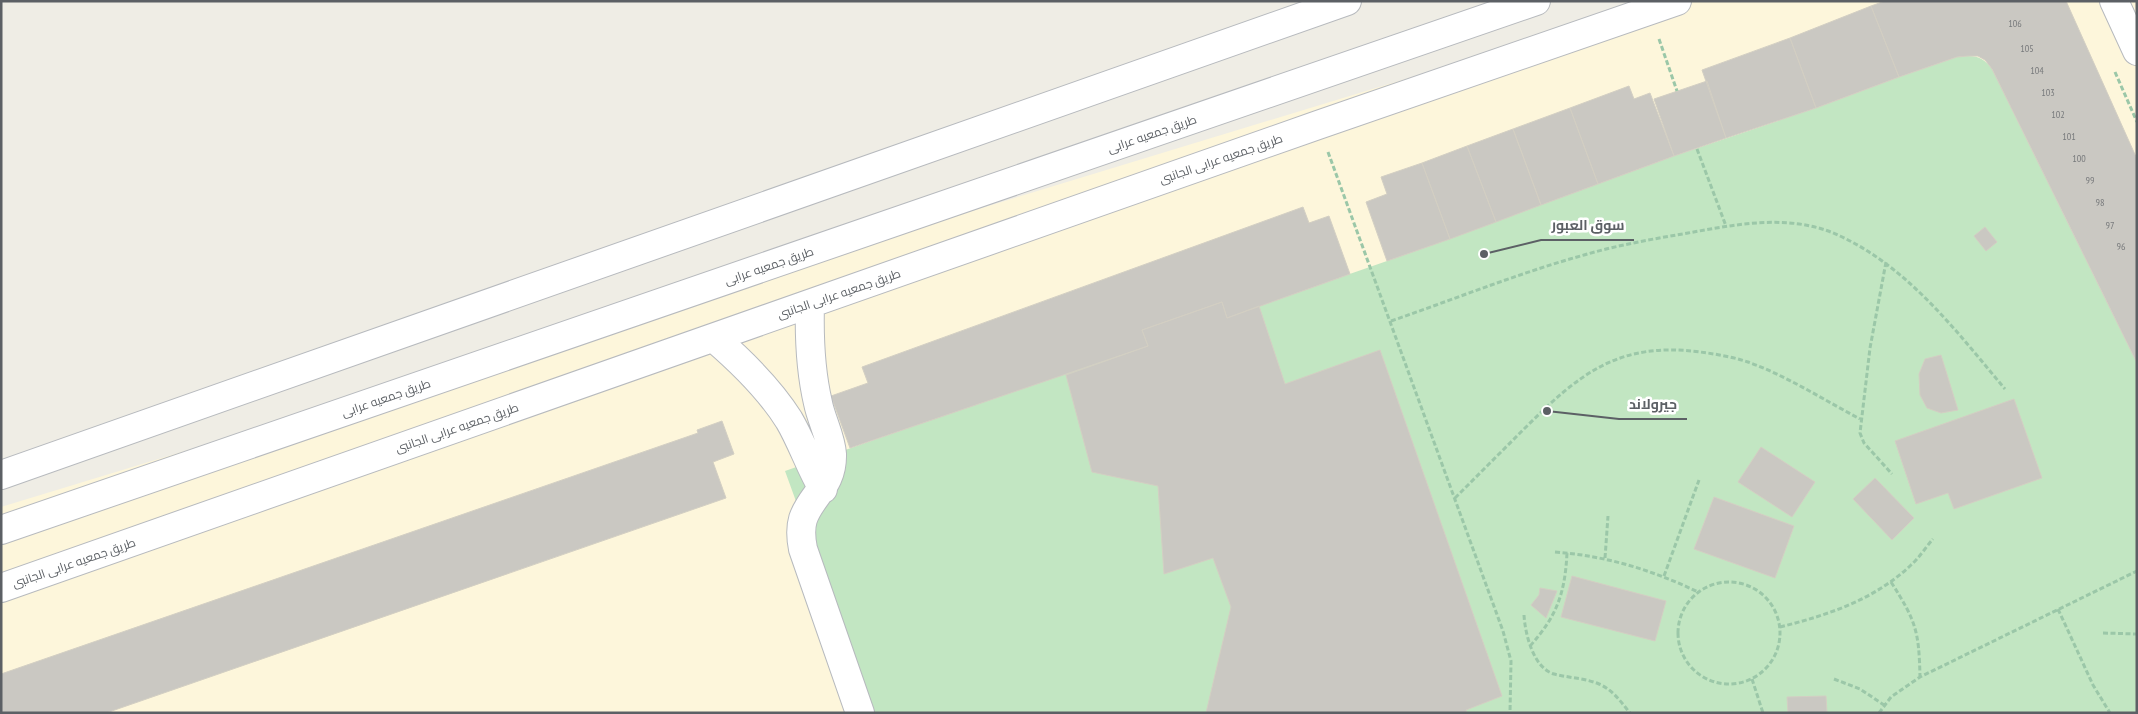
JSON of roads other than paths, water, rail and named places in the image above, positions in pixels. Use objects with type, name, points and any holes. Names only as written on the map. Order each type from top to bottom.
[{"type":"street","points":[[1,475],[1347,1]]},
{"type":"street","name":"طريق جمعيه عرابى","points":[[1,530],[1536,1]]},
{"type":"street","name":"طريق جمعيه عرابى الجانبى","points":[[1,588],[1318,125],[1677,1]]},
{"type":"street","points":[[2114,1],[2137,51]]},
{"type":"street","points":[[810,304],[809,338],[811,371],[818,405],[832,454],[830,471],[823,489],[803,519],[801,533],[802,549],[860,713]]},
{"type":"street","points":[[714,338],[742,362],[773,398],[789,421],[823,489]]},
{"type":"place","name":"سوق العبور","points":[[1484,254]]},
{"type":"place","name":"جيرولاند","points":[[1547,411]]}]
